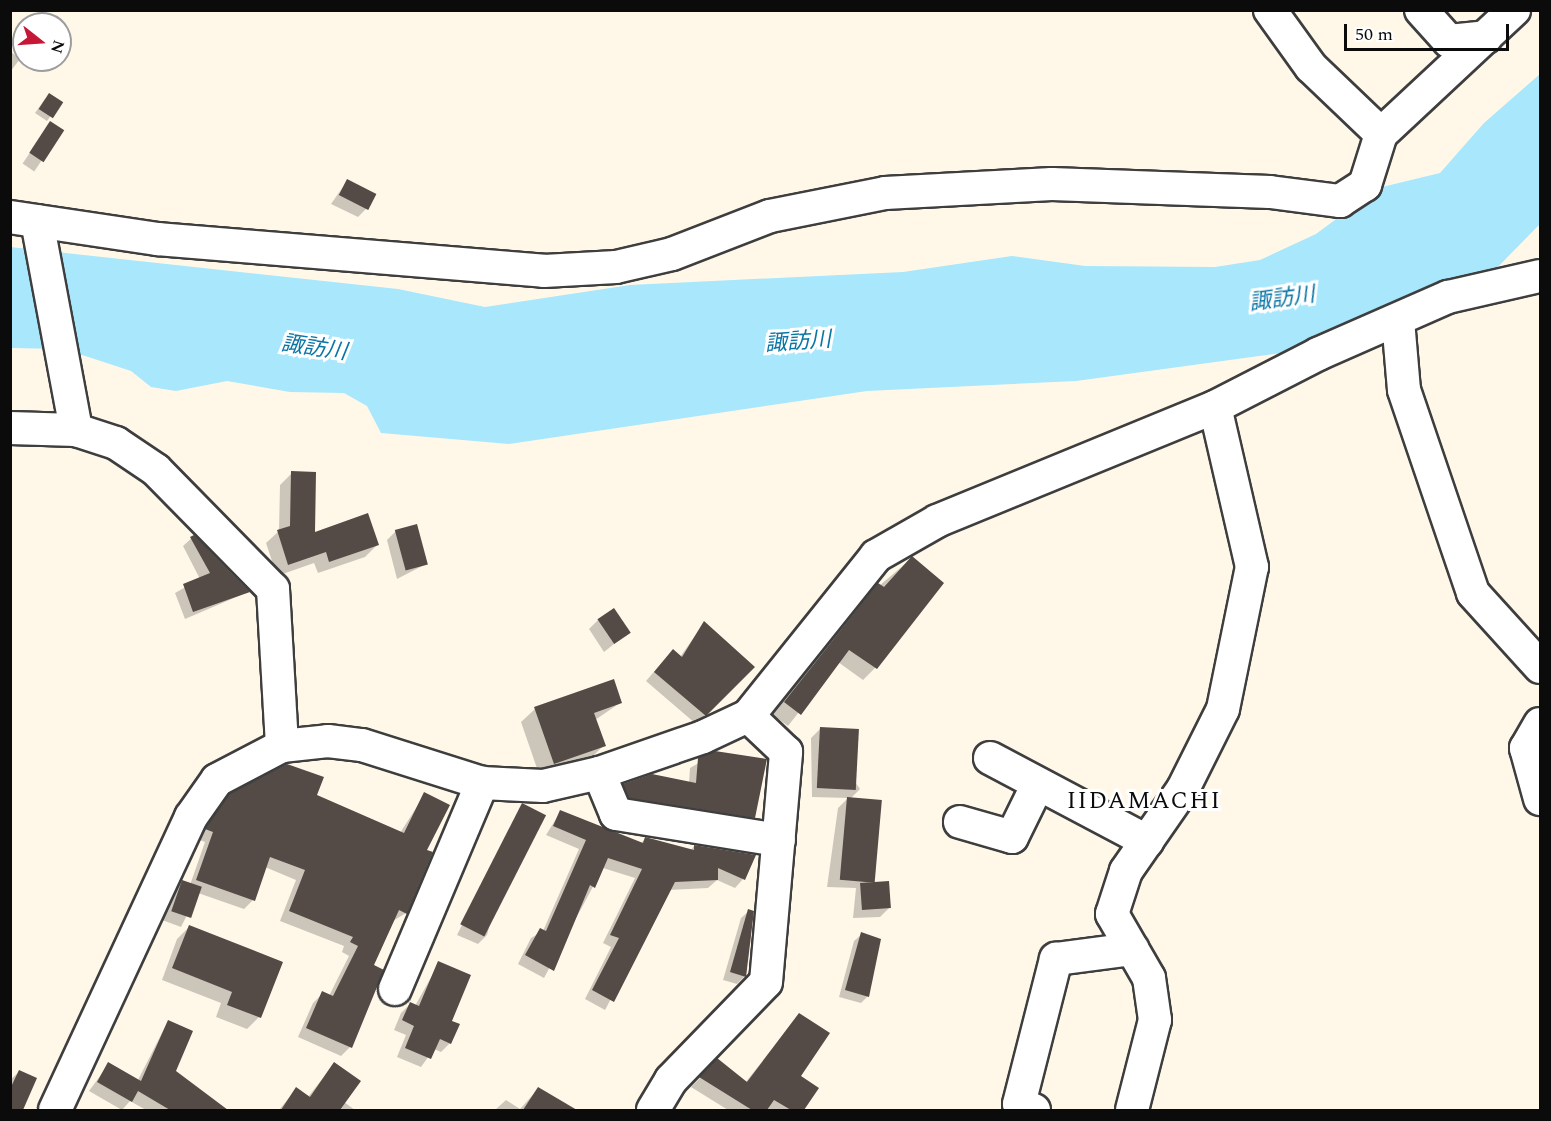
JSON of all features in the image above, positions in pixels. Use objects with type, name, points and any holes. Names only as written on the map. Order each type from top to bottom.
[{"type":"street","points":[[1270,10],[1311,67],[1381,134]]},
{"type":"street","points":[[1421,10],[1449,41],[1486,37]]},
{"type":"street","points":[[74,420],[24,219],[157,239],[544,271],[616,267],[672,254],[793,210],[885,193],[1053,184],[1270,192],[1340,201],[1365,185],[1381,134],[1514,10]]},
{"type":"street","points":[[55,1110],[191,817],[217,780],[282,746],[328,741],[362,745],[482,783],[543,786],[599,773],[748,716],[876,556],[936,521],[1215,407],[1448,297],[1540,276]]},
{"type":"street","points":[[1398,320],[1404,390],[1473,592],[1540,667]]},
{"type":"street","points":[[1132,1110],[1155,1020],[1149,978],[1112,914],[1126,871],[1182,789],[1223,709],[1252,567],[1215,407]]},
{"type":"street","points":[[10,428],[74,420],[116,443],[156,470],[273,589],[282,746]]},
{"type":"street","points":[[653,1110],[671,1080],[766,982],[786,752],[748,716]]},
{"type":"street","points":[[1540,724],[1526,748],[1540,799]]},
{"type":"street","points":[[990,758],[1147,841]]},
{"type":"street","points":[[599,773],[616,814],[779,840]]},
{"type":"street","points":[[395,989],[482,783]]},
{"type":"street","points":[[960,822],[1012,837],[1038,784]]},
{"type":"street","points":[[1034,1110],[1019,1104],[1056,959],[1132,949]]},
{"type":"water","name":"諏訪川","points":[[1540,74],[1540,224],[1489,276],[1296,351],[1076,381],[867,391],[509,444],[381,433],[367,406],[344,393],[290,392],[227,381],[176,391],[151,387],[131,371],[64,349],[11,348],[10,247],[398,289],[485,307],[630,285],[903,272],[1012,256],[1085,266],[1215,267],[1260,260],[1316,234],[1378,188],[1440,173],[1484,123]]},
{"type":"building","points":[[49,93],[63,102],[53,118],[39,109]]},
{"type":"building","points":[[50,121],[64,130],[44,162],[29,153]]},
{"type":"building","points":[[347,179],[376,194],[368,210],[339,195]]},
{"type":"building","points":[[291,471],[316,472],[315,532],[368,513],[379,545],[329,562],[326,552],[288,565],[277,530],[290,526]]},
{"type":"building","points":[[417,524],[428,565],[406,571],[395,530]]},
{"type":"building","points":[[194,535],[250,592],[193,612],[183,584],[210,573],[190,537]]},
{"type":"building","points":[[912,556],[944,583],[877,669],[849,650],[801,715],[784,702],[878,583],[884,587]]},
{"type":"building","points":[[614,608],[631,633],[614,644],[597,619]]},
{"type":"building","points":[[704,621],[755,667],[706,716],[654,672],[673,649],[682,657]]},
{"type":"building","points":[[614,679],[622,703],[594,713],[606,746],[554,764],[534,707]]},
{"type":"building","points":[[820,727],[859,729],[856,790],[817,788]]},
{"type":"building","points":[[715,751],[767,759],[755,818],[629,798],[623,784],[652,774],[696,783],[698,758]]},
{"type":"building","points":[[287,764],[324,777],[317,795],[404,833],[424,792],[450,805],[427,850],[433,852],[407,914],[399,910],[374,965],[384,970],[352,1048],[306,1028],[322,991],[333,996],[358,946],[350,942],[353,937],[289,911],[305,870],[270,857],[255,901],[196,880],[213,832],[205,829],[229,794]]},
{"type":"building","points":[[847,797],[882,800],[875,883],[840,880]]},
{"type":"building","points":[[522,803],[546,815],[484,936],[460,924]]},
{"type":"building","points":[[560,810],[643,843],[645,837],[694,850],[694,845],[756,855],[745,880],[718,868],[718,880],[675,882],[614,1002],[592,990],[619,938],[610,935],[642,869],[608,858],[595,888],[590,885],[554,971],[525,955],[540,928],[546,931],[586,840],[553,826]]},
{"type":"building","points":[[182,880],[202,887],[191,918],[171,911]]},
{"type":"building","points":[[889,881],[891,908],[862,910],[860,883]]},
{"type":"building","points":[[748,909],[754,911],[746,977],[730,972]]},
{"type":"building","points":[[189,925],[283,962],[261,1018],[227,1005],[232,992],[172,968]]},
{"type":"building","points":[[861,932],[881,939],[869,997],[845,990]]},
{"type":"building","points":[[438,961],[471,975],[452,1021],[460,1024],[451,1044],[440,1039],[431,1059],[405,1048],[414,1026],[402,1020],[410,1002],[419,1006]]},
{"type":"building","points":[[799,1013],[830,1033],[801,1076],[819,1088],[804,1110],[791,1110],[774,1100],[767,1110],[752,1110],[699,1077],[717,1058],[747,1082]]},
{"type":"building","points":[[168,1020],[193,1031],[176,1071],[228,1110],[170,1110],[138,1091],[132,1102],[97,1082],[108,1062],[141,1081]]},
{"type":"building","points":[[334,1062],[361,1081],[340,1110],[281,1110],[296,1087],[310,1097]]},
{"type":"building","points":[[19,1070],[37,1078],[23,1110],[10,1110],[10,1089]]},
{"type":"building","points":[[538,1087],[577,1110],[523,1110]]},
{"type":"district","name":"IIDAMACHI","points":[[1144,802]]}]
